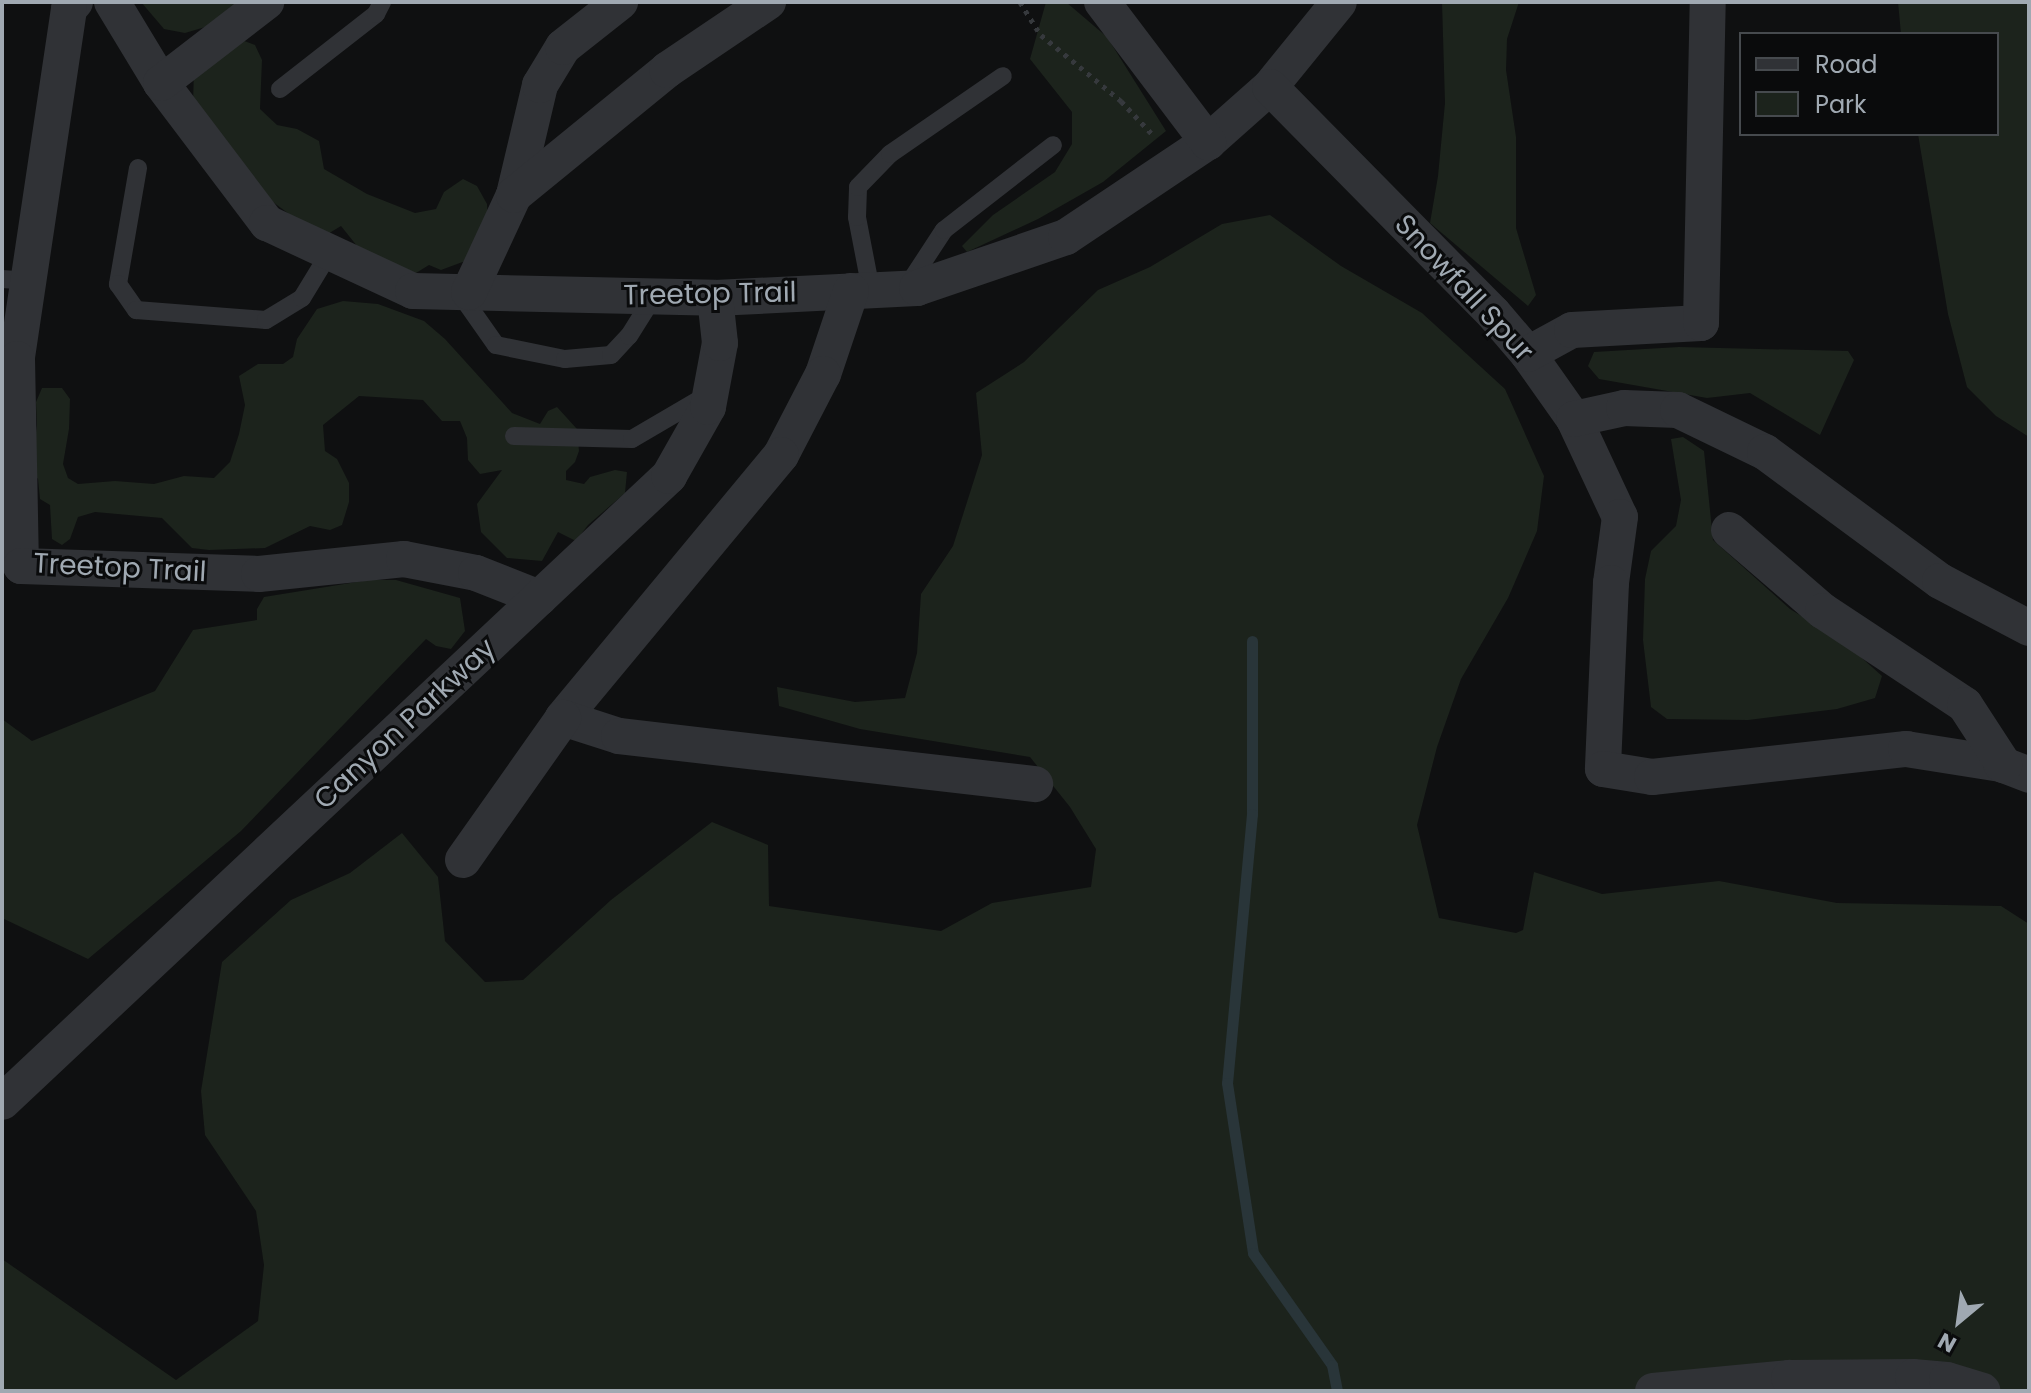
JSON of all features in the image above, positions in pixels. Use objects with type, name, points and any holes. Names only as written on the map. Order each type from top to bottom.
[{"type":"street","name":"Treetop Trail","points":[[75,2],[69,9],[15,280],[21,566],[259,574],[404,559],[476,573],[539,598]]},
{"type":"street","name":"Treetop Trail","points":[[112,2],[161,83],[267,223],[413,291],[715,298],[876,290],[1066,237],[1195,150],[1270,87],[1339,2]]},
{"type":"street","points":[[161,83],[266,2]]},
{"type":"street","points":[[463,292],[514,195],[540,85],[563,47],[620,2]]},
{"type":"street","points":[[514,195],[667,70],[768,2]]},
{"type":"street","points":[[1102,2],[1195,150]]},
{"type":"street","points":[[1528,354],[1572,330],[1701,323],[1708,2]]},
{"type":"street","name":"Snowfall Spur","points":[[1270,87],[1493,313],[1528,354],[1574,419],[1620,517],[1611,583],[1603,769],[1652,777],[1906,749],[2016,770]]},
{"type":"street","points":[[463,860],[563,718],[781,455],[823,374],[876,290]]},
{"type":"street","name":"Canyon Parkway","points":[[2,1102],[669,476],[708,407],[720,343],[715,298]]},
{"type":"street","points":[[1574,419],[1624,408],[1678,410],[1765,452],[1940,581],[2029,628]]},
{"type":"street","points":[[1729,530],[1823,611],[1965,705],[2016,770]]},
{"type":"street","points":[[563,718],[619,736],[1035,784]]},
{"type":"street","points":[[1653,1391],[1789,1378],[1913,1377],[1947,1380],[1982,1391]]},
{"type":"lane","points":[[280,89],[376,14],[382,2]]},
{"type":"lane","points":[[1003,76],[890,154],[858,187],[857,217],[876,290],[944,230],[1053,145]]},
{"type":"lane","points":[[138,168],[118,284],[136,310],[266,320],[302,298],[330,252]]},
{"type":"lane","points":[[463,292],[496,345],[565,359],[611,355],[629,336],[654,296]]},
{"type":"lane","points":[[514,436],[632,439],[711,392]]},
{"type":"path","points":[[1020,2],[1041,35],[1121,101],[1158,140],[1195,150]]},
{"type":"green space","points":[[141,2],[244,2],[212,25],[185,33],[164,29]]},
{"type":"green space","points":[[1046,2],[1066,2],[1107,37],[1166,131],[1103,182],[1038,219],[967,252],[962,246],[993,215],[1055,172],[1072,144],[1072,112],[1030,59]]},
{"type":"green space","points":[[1442,2],[1519,2],[1507,39],[1506,70],[1516,137],[1516,228],[1536,295],[1528,306],[1430,223],[1445,103]]},
{"type":"green space","points":[[1898,2],[2029,2],[2029,437],[1996,416],[1967,387],[1948,314],[1918,136],[1999,136],[1999,32],[1901,32]]},
{"type":"green space","points":[[239,39],[255,45],[262,60],[260,109],[277,125],[297,129],[319,141],[324,169],[367,194],[415,213],[436,209],[444,192],[463,179],[477,186],[487,204],[488,224],[468,260],[441,270],[429,265],[416,273],[361,251],[341,226],[321,238],[265,196],[193,104],[194,68]]},
{"type":"green space","points":[[1270,215],[1341,266],[1422,313],[1505,389],[1544,476],[1537,531],[1508,598],[1461,679],[1437,747],[1417,825],[1439,918],[1516,933],[1523,930],[1534,872],[1602,894],[1719,881],[1837,903],[2001,906],[2029,924],[2029,1391],[2,1391],[2,1259],[176,1380],[258,1321],[264,1265],[256,1211],[205,1135],[201,1091],[222,962],[291,900],[350,873],[402,833],[438,877],[445,941],[485,982],[523,980],[611,900],[712,822],[768,845],[769,906],[941,931],[992,903],[1091,887],[1096,849],[1070,807],[1030,757],[860,729],[779,706],[777,687],[855,702],[905,698],[917,653],[921,594],[953,546],[982,455],[976,393],[1024,362],[1098,290],[1150,267],[1222,224]]},
{"type":"green space","points":[[343,301],[378,304],[424,321],[445,339],[512,413],[540,424],[548,411],[557,407],[577,429],[579,451],[575,462],[566,471],[566,480],[584,484],[590,477],[615,470],[627,472],[625,493],[588,525],[576,541],[558,532],[542,561],[507,558],[481,532],[477,504],[502,470],[480,474],[468,460],[467,438],[460,421],[442,421],[423,400],[359,396],[323,425],[325,451],[337,459],[349,483],[349,502],[342,525],[330,530],[310,526],[265,548],[209,550],[192,548],[162,518],[95,512],[78,517],[70,539],[62,545],[52,539],[50,505],[40,499],[38,479],[31,470],[37,425],[36,402],[42,388],[62,388],[70,399],[63,464],[68,478],[78,484],[115,481],[154,484],[184,476],[214,478],[230,462],[239,434],[245,405],[239,376],[258,364],[283,364],[293,357],[297,339],[317,309]]},
{"type":"green space","points":[[1679,347],[1848,351],[1854,360],[1820,435],[1750,393],[1707,398],[1599,379],[1588,366],[1594,352]]},
{"type":"green space","points":[[1683,437],[1704,451],[1713,540],[1790,609],[1844,642],[1882,676],[1875,698],[1837,709],[1748,720],[1667,719],[1651,707],[1643,640],[1645,579],[1651,551],[1676,526],[1681,500],[1671,439]]},
{"type":"green space","points":[[369,580],[396,580],[460,598],[465,631],[451,649],[436,646],[426,639],[241,831],[88,959],[2,918],[2,719],[32,741],[155,691],[193,630],[257,620],[257,609],[264,597]]},
{"type":"waterway","points":[[1252,641],[1252,814],[1227,1083],[1253,1253],[1332,1365],[1337,1391]]}]
